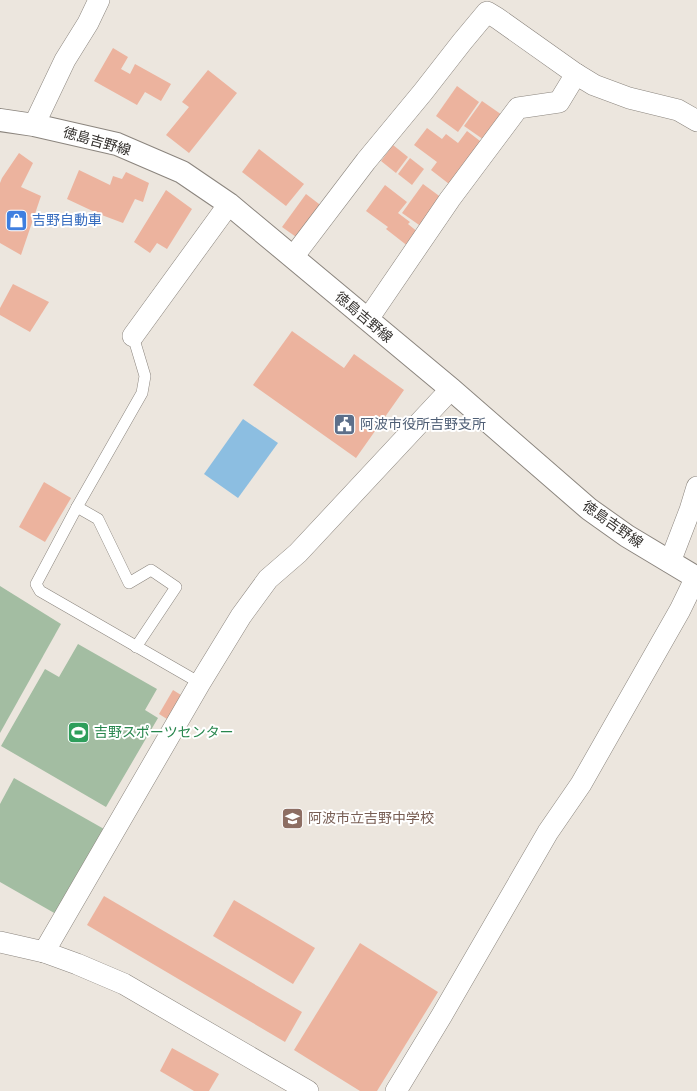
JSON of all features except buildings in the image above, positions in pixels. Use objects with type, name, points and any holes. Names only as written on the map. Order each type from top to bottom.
[{"type":"main road","name":"徳島吉野線","points":[[0,120],[34,125],[117,144],[182,172],[229,204],[451,389],[590,509],[627,536],[697,577]]},
{"type":"street","points":[[34,125],[66,60],[88,23],[99,0]]},
{"type":"street","points":[[293,257],[366,161],[487,12],[594,85],[629,98],[678,110],[697,121]]},
{"type":"street","points":[[368,319],[450,199],[518,108],[559,102],[576,74]]},
{"type":"street","points":[[133,336],[229,204]]},
{"type":"street","points":[[44,952],[200,683],[241,616],[268,579],[298,553],[451,389]]},
{"type":"street","points":[[670,562],[690,510],[697,487]]},
{"type":"street","points":[[396,1091],[442,1015],[548,832],[580,784],[680,610],[697,577]]},
{"type":"street","points":[[0,942],[44,952],[124,984],[308,1091]]},
{"type":"lane","points":[[133,336],[145,376],[142,393],[36,584],[40,591],[200,683]]},
{"type":"lane","points":[[78,507],[98,518],[129,583],[151,570],[176,587],[136,646]]},
{"type":"green space","points":[[0,586],[61,624],[0,733]]},
{"type":"green space","name":"吉野スポーツセンター","points":[[78,644],[157,689],[145,710],[158,718],[106,807],[1,746],[45,669],[59,677]]},
{"type":"green space","points":[[14,778],[104,829],[56,914],[0,882],[0,804]]},
{"type":"water","points":[[243,419],[278,443],[238,498],[204,474]]},
{"type":"place","name":"吉野自動車","points":[[16,220]]},
{"type":"place","name":"阿波市役所吉野支所","points":[[344,424]]},
{"type":"place","name":"吉野スポーツセンター","points":[[79,732]]},
{"type":"place","name":"阿波市立吉野中学校","points":[[293,818]]}]
